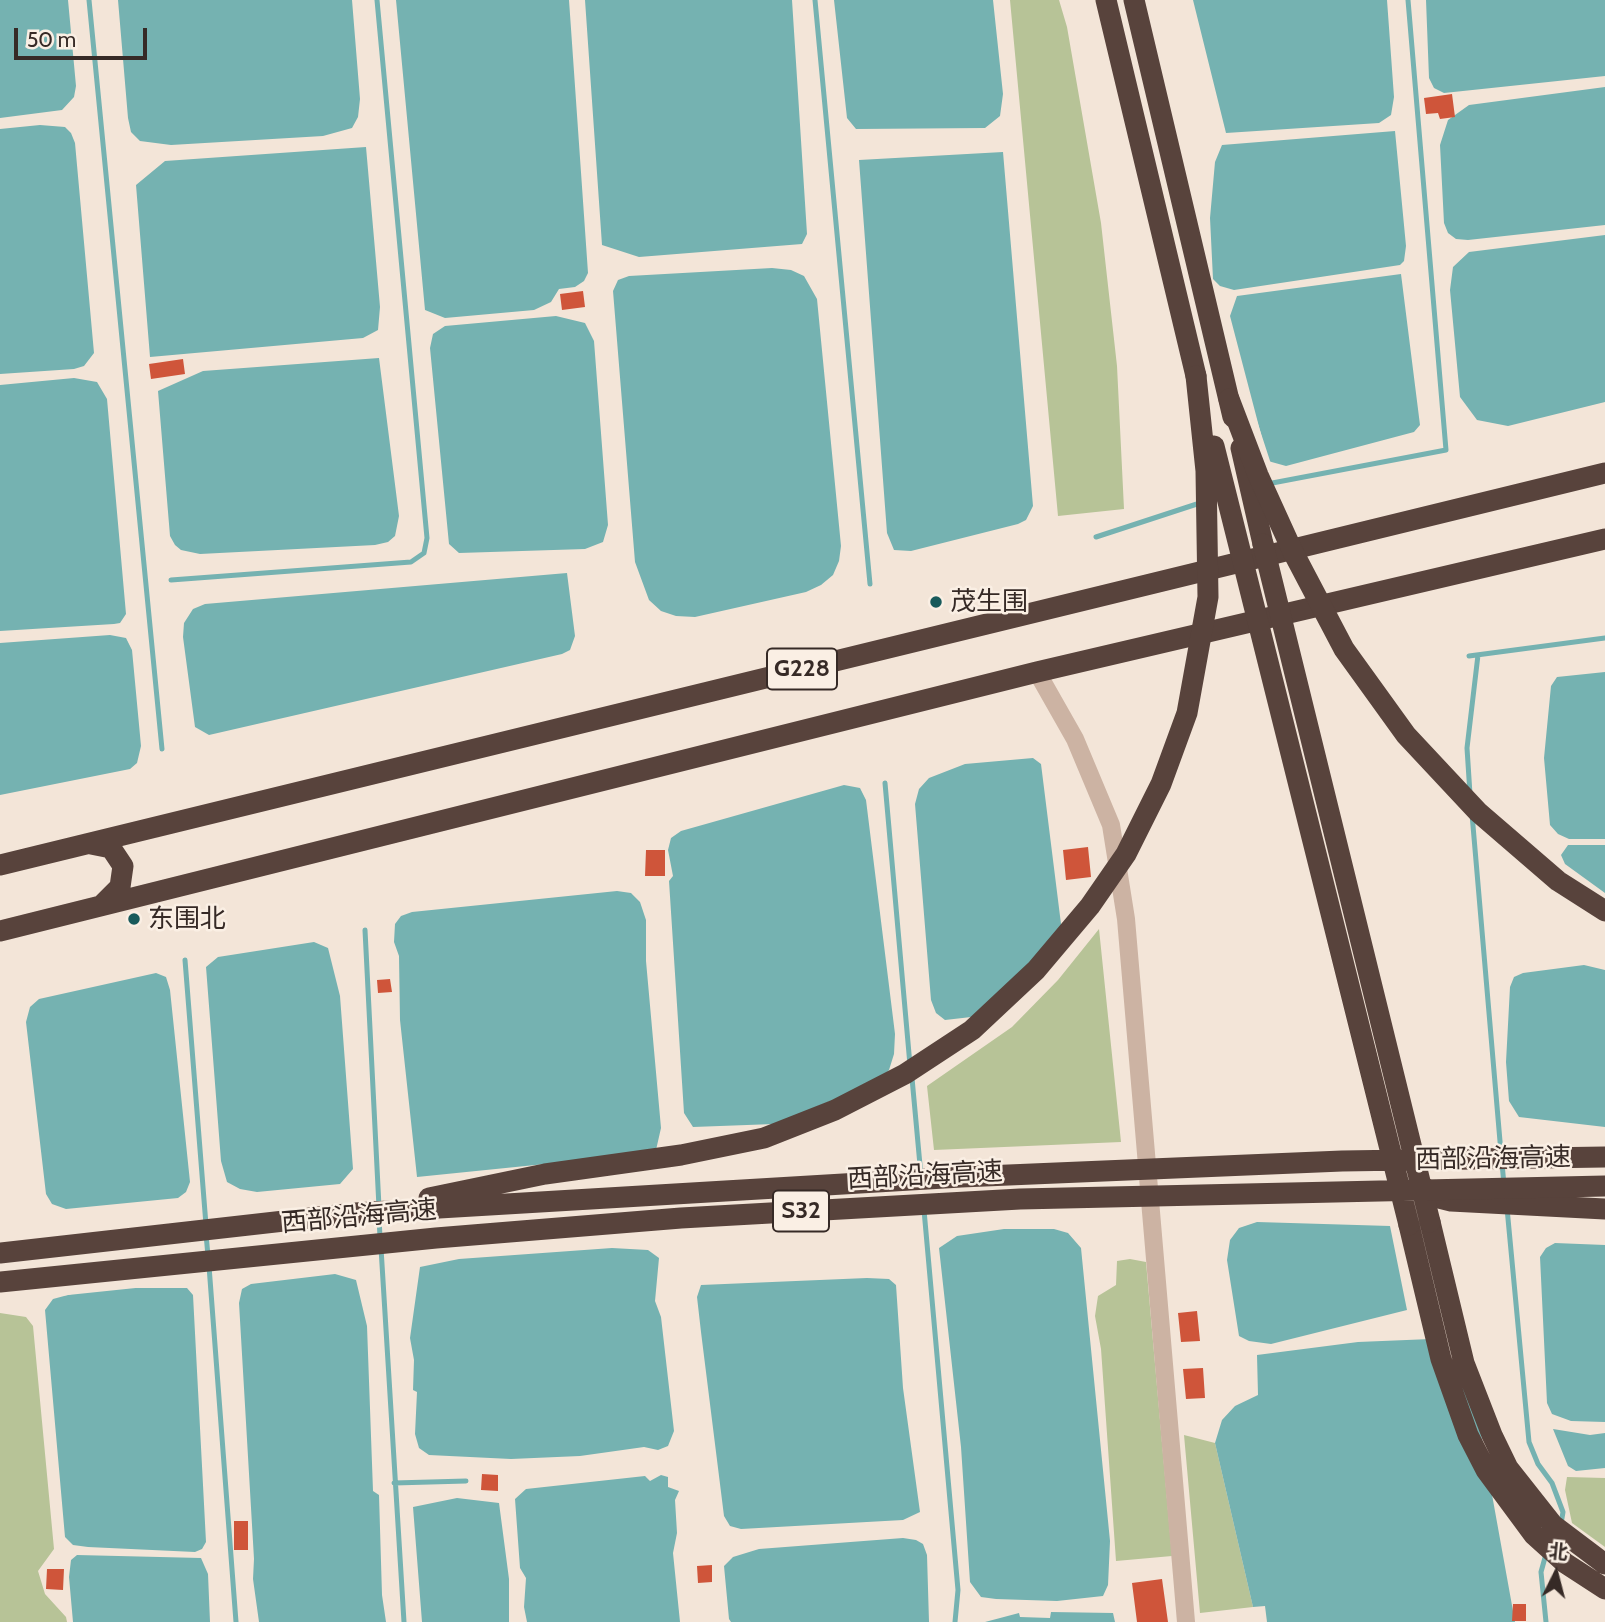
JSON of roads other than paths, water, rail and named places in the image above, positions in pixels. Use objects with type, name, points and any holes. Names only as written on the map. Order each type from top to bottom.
[{"type":"highway","points":[[1107,0],[1196,376],[1441,1359],[1453,1398],[1486,1470],[1507,1502],[1534,1535],[1565,1563],[1605,1589]]},
{"type":"highway","points":[[1134,0],[1464,1363],[1492,1435],[1528,1497],[1553,1525],[1605,1564]]},
{"type":"highway","points":[[355,1213],[545,1174],[681,1155],[764,1138],[835,1110],[905,1074],[972,1030],[1036,970],[1090,906],[1126,854],[1161,784],[1187,713],[1208,597],[1206,471],[1196,376]]},
{"type":"highway","points":[[1229,398],[1258,475],[1293,552],[1344,649],[1406,734],[1478,812],[1558,881],[1605,911]]},
{"type":"highway","name":"G228","points":[[0,865],[1605,473]]},
{"type":"highway","name":"G228","points":[[0,930],[1037,673],[1605,539]]},
{"type":"highway","points":[[87,844],[111,848],[122,866],[120,887],[102,905]]},
{"type":"highway","name":"西部沿海高速","points":[[0,1253],[355,1213],[988,1176],[1342,1161],[1605,1157]]},
{"type":"highway","name":"西部沿海高速","points":[[0,1282],[436,1238],[681,1217],[1020,1199],[1605,1186]]},
{"type":"highway","points":[[1425,1188],[1435,1197],[1451,1200],[1605,1209]]},
{"type":"street","points":[[1037,673],[1095,782],[1114,838],[1126,919],[1186,1622]]},
{"type":"water","points":[[0,0],[68,0],[76,86],[74,97],[62,110],[0,118]]},
{"type":"water","points":[[118,0],[352,0],[360,99],[358,117],[352,128],[323,136],[171,145],[140,141],[131,132],[128,118]]},
{"type":"water","points":[[396,0],[569,0],[588,273],[584,281],[575,287],[559,289],[551,302],[534,310],[445,318],[425,310]]},
{"type":"water","points":[[585,0],[792,0],[807,234],[802,244],[639,257],[602,245]]},
{"type":"water","points":[[834,0],[993,0],[1003,94],[1000,116],[985,128],[856,129],[847,118]]},
{"type":"water","points":[[1193,0],[1387,0],[1394,97],[1391,115],[1379,123],[1226,133]]},
{"type":"water","points":[[1426,0],[1605,0],[1605,76],[1444,93],[1434,88],[1429,78]]},
{"type":"water","points":[[1605,87],[1605,225],[1468,240],[1456,239],[1448,233],[1444,223],[1440,145],[1448,120],[1469,105]]},
{"type":"water","points":[[40,125],[65,127],[75,143],[94,353],[84,366],[74,369],[0,374],[0,129]]},
{"type":"water","points":[[1395,131],[1406,246],[1404,261],[1400,265],[1234,290],[1220,286],[1213,279],[1210,218],[1215,162],[1222,145]]},
{"type":"water","points":[[366,147],[380,307],[378,330],[363,338],[150,357],[136,185],[165,161]]},
{"type":"water","points":[[1003,152],[1033,506],[1026,520],[1018,524],[911,551],[894,550],[887,533],[859,160]]},
{"type":"water","points":[[1605,235],[1605,402],[1508,426],[1477,420],[1460,397],[1450,290],[1453,267],[1469,252]]},
{"type":"water","points":[[772,268],[791,270],[804,276],[817,299],[841,546],[839,561],[833,575],[806,592],[695,617],[676,616],[661,611],[649,600],[635,562],[613,291],[618,280],[629,276]]},
{"type":"water","points":[[1401,274],[1420,425],[1414,432],[1286,466],[1268,461],[1230,316],[1237,296]]},
{"type":"water","points":[[556,316],[585,323],[594,341],[608,525],[603,542],[585,549],[459,553],[449,544],[430,348],[433,334],[445,326]]},
{"type":"water","points":[[379,358],[399,516],[395,536],[388,542],[375,545],[200,554],[181,550],[175,545],[170,536],[158,391],[203,371]]},
{"type":"water","points":[[74,378],[97,382],[107,399],[126,614],[120,623],[114,624],[0,631],[0,385]]},
{"type":"water","points":[[567,573],[575,636],[570,650],[562,654],[209,735],[195,727],[183,637],[184,623],[193,609],[205,604]]},
{"type":"water","points":[[110,635],[126,638],[132,650],[141,746],[137,763],[130,769],[0,795],[0,643]]},
{"type":"water","points":[[1605,672],[1605,839],[1569,839],[1558,834],[1550,825],[1544,758],[1551,686],[1557,677]]},
{"type":"water","points":[[1033,758],[1041,764],[1062,932],[980,1016],[945,1020],[936,1013],[931,1000],[915,804],[919,789],[929,778],[965,764]]},
{"type":"water","points":[[844,785],[860,788],[866,800],[895,1034],[894,1054],[889,1070],[880,1081],[774,1124],[693,1127],[684,1113],[669,881],[673,876],[668,850],[671,838],[681,831]]},
{"type":"water","points":[[1568,845],[1605,845],[1605,893],[1565,864],[1561,855]]},
{"type":"water","points":[[617,891],[631,893],[640,902],[646,920],[646,961],[661,1128],[656,1150],[614,1157],[417,1177],[400,1020],[399,956],[394,942],[395,924],[401,916],[412,912]]},
{"type":"water","points":[[314,942],[328,948],[340,996],[353,1169],[340,1184],[257,1192],[240,1189],[227,1182],[221,1161],[206,967],[218,957]]},
{"type":"water","points":[[1584,965],[1605,970],[1605,1127],[1519,1117],[1509,1101],[1506,1062],[1510,987],[1514,977],[1523,973]]},
{"type":"water","points":[[156,973],[166,977],[170,990],[190,1182],[186,1192],[178,1198],[66,1209],[52,1204],[46,1194],[26,1022],[30,1007],[39,999]]},
{"type":"water","points":[[1257,1222],[1390,1226],[1407,1310],[1271,1344],[1249,1341],[1239,1336],[1227,1260],[1230,1240],[1239,1228]]},
{"type":"water","points":[[1004,1229],[1054,1229],[1068,1233],[1081,1248],[1110,1541],[1108,1585],[1103,1596],[1057,1601],[996,1599],[981,1597],[970,1582],[961,1447],[939,1248],[957,1236]]},
{"type":"water","points":[[1555,1243],[1605,1245],[1605,1422],[1571,1421],[1552,1414],[1547,1403],[1540,1257],[1546,1248]]},
{"type":"water","points":[[612,1248],[648,1250],[659,1258],[655,1301],[661,1317],[674,1431],[668,1446],[658,1450],[644,1447],[580,1456],[511,1459],[429,1455],[419,1448],[415,1434],[417,1392],[413,1390],[414,1360],[410,1338],[420,1267],[459,1259]]},
{"type":"water","points":[[335,1274],[356,1280],[367,1326],[373,1491],[379,1495],[382,1595],[386,1622],[259,1622],[253,1579],[239,1303],[242,1289],[251,1284]]},
{"type":"water","points":[[889,1279],[896,1285],[903,1388],[920,1512],[903,1520],[741,1529],[730,1526],[724,1516],[701,1332],[697,1297],[701,1285]]},
{"type":"water","points":[[116,1288],[187,1288],[193,1295],[206,1542],[202,1549],[195,1552],[88,1547],[73,1545],[65,1537],[45,1310],[53,1299],[79,1292]]},
{"type":"water","points":[[1431,1339],[1476,1406],[1515,1622],[1267,1622],[1265,1606],[1253,1607],[1215,1443],[1222,1420],[1235,1406],[1258,1395],[1257,1355],[1358,1342]]},
{"type":"water","points":[[1553,1429],[1590,1435],[1605,1433],[1605,1468],[1576,1471],[1568,1466]]},
{"type":"water","points":[[661,1475],[668,1477],[668,1487],[679,1491],[675,1500],[677,1533],[673,1553],[680,1622],[527,1622],[524,1607],[526,1578],[520,1568],[515,1499],[526,1489],[645,1476],[650,1481]]},
{"type":"water","points":[[457,1498],[499,1503],[509,1579],[509,1622],[422,1622],[413,1507]]},
{"type":"water","points":[[903,1538],[923,1544],[927,1555],[929,1622],[731,1622],[729,1619],[724,1566],[733,1557],[759,1549]]},
{"type":"water","points":[[77,1555],[201,1558],[208,1574],[210,1622],[73,1622],[69,1577],[71,1560]]},
{"type":"water","points":[[1051,1612],[1113,1613],[1115,1622],[985,1622],[1019,1613],[1020,1617],[1050,1618]]},
{"type":"waterway","points":[[89,0],[162,749]]},
{"type":"waterway","points":[[171,580],[411,562],[424,553],[427,538],[377,0]]},
{"type":"waterway","points":[[815,0],[870,584]]},
{"type":"waterway","points":[[1267,484],[1446,450],[1408,0]]},
{"type":"waterway","points":[[1096,537],[1200,503]]},
{"type":"waterway","points":[[1469,656],[1605,638]]},
{"type":"waterway","points":[[1470,794],[1467,748],[1478,655]]},
{"type":"waterway","points":[[885,783],[910,1065]]},
{"type":"waterway","points":[[1472,814],[1501,1153]]},
{"type":"waterway","points":[[365,930],[379,1207]]},
{"type":"waterway","points":[[185,960],[206,1225]]},
{"type":"waterway","points":[[912,1078],[921,1176]]},
{"type":"waterway","points":[[1502,1163],[1504,1185]]},
{"type":"waterway","points":[[1507,1208],[1529,1442],[1538,1464],[1552,1483],[1563,1512],[1561,1524]]},
{"type":"waterway","points":[[924,1210],[958,1590],[955,1622]]},
{"type":"waterway","points":[[379,1216],[380,1238]]},
{"type":"waterway","points":[[206,1234],[208,1256]]},
{"type":"waterway","points":[[381,1248],[404,1622]]},
{"type":"waterway","points":[[209,1266],[236,1622]]},
{"type":"waterway","points":[[394,1483],[466,1481]]},
{"type":"waterway","points":[[1546,1554],[1541,1572],[1546,1622]]},
{"type":"place","name":"茂生围","points":[[936,602]]},
{"type":"place","name":"东围北","points":[[134,919]]}]
